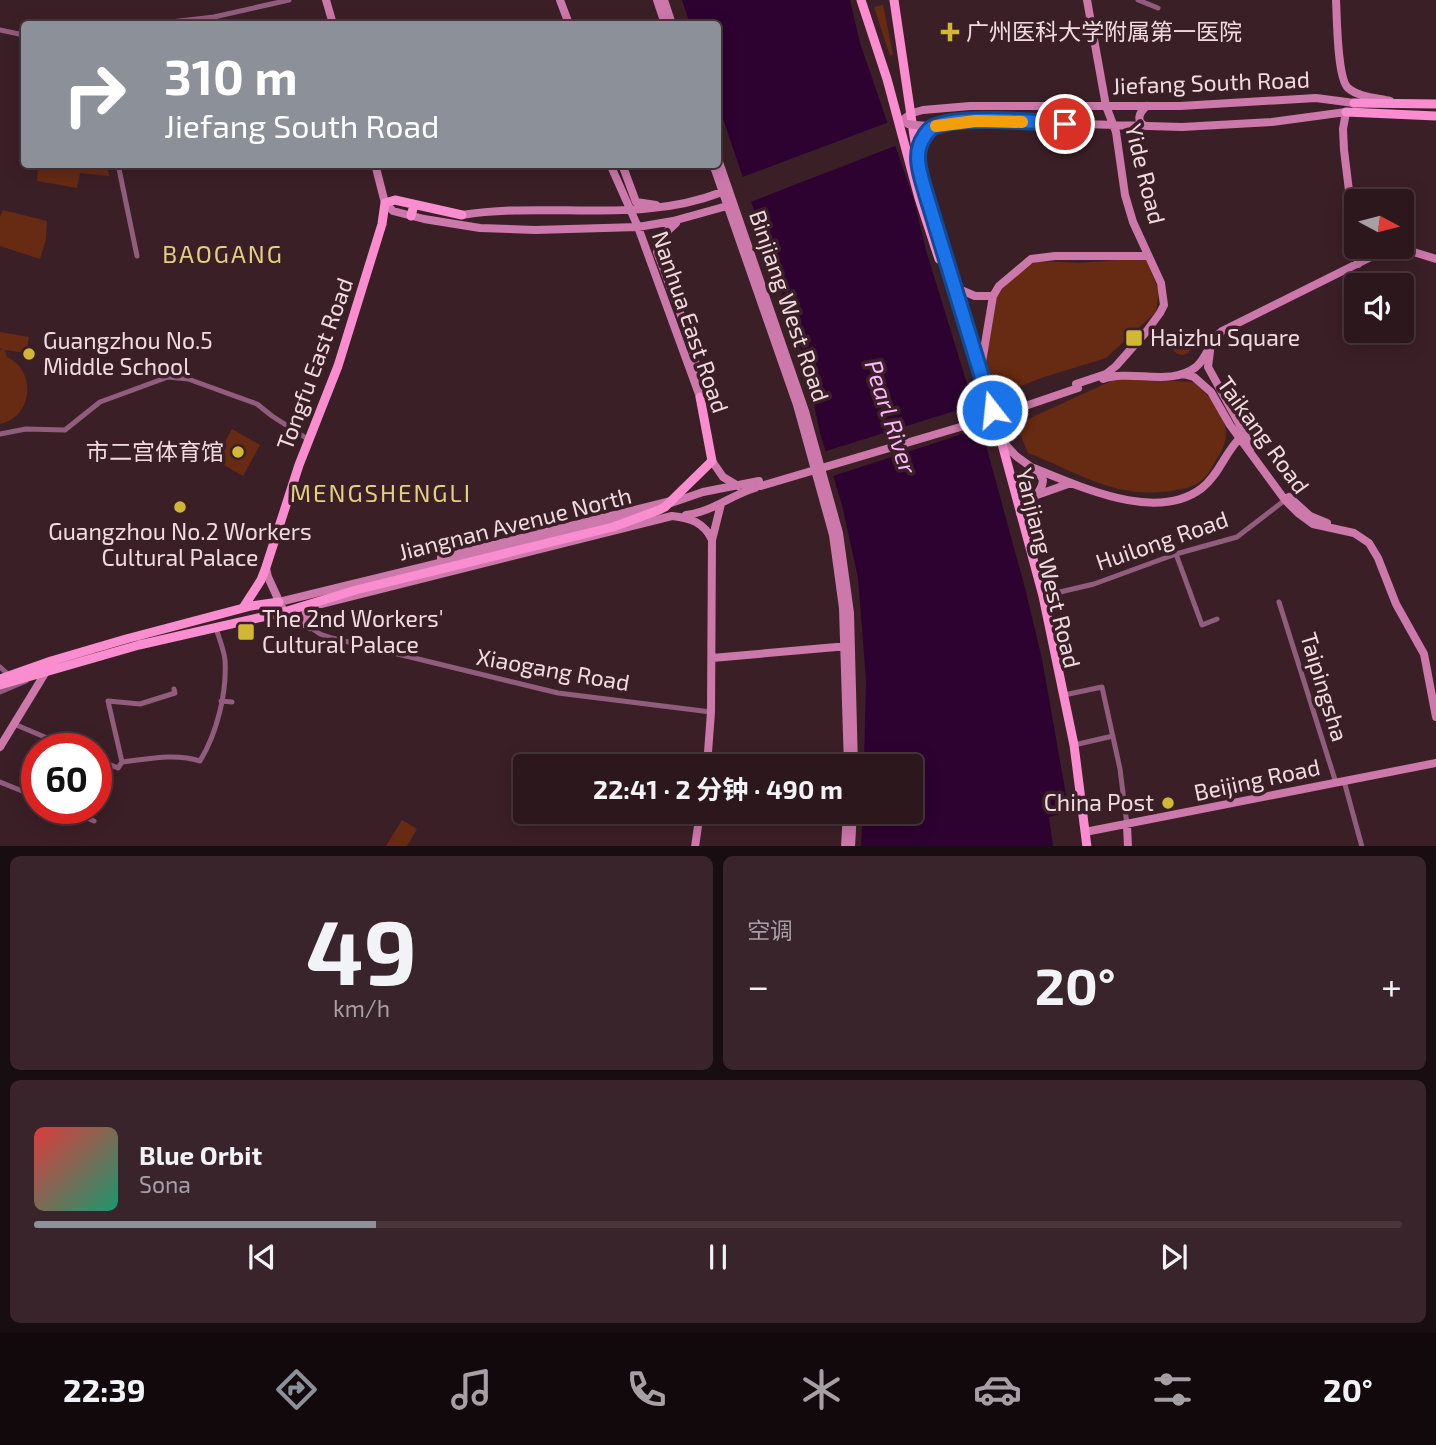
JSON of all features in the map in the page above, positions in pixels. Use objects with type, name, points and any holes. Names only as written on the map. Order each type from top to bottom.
[{"type":"main road","points":[[326,0],[332,21]]},
{"type":"main road","points":[[560,0],[568,21]]},
{"type":"main road","points":[[657,0],[664,21]]},
{"type":"main road","points":[[664,0],[671,21]]},
{"type":"main road","name":"Yanjiang West Road","points":[[861,0],[887,79],[907,123],[919,198],[979,384],[1025,546],[1072,745]]},
{"type":"main road","name":"Yanjiang West Road","points":[[894,0],[918,163],[1001,440],[1043,596],[1065,695],[1072,745]]},
{"type":"main road","name":"Yide Road","points":[[1077,386],[1116,366],[1164,305],[1163,290],[1133,222],[1125,195],[1114,125],[1106,106],[1087,0]]},
{"type":"main road","points":[[1336,0],[1341,72],[1345,85],[1353,91],[1396,102]]},
{"type":"main road","points":[[887,79],[898,80],[906,74]]},
{"type":"main road","name":"Jiefang South Road","points":[[1436,104],[1354,103],[1316,98],[1147,106],[977,106],[912,113],[907,123],[938,125],[987,121],[1144,127],[1254,123],[1346,112],[1436,116]]},
{"type":"main road","points":[[1144,127],[1139,117],[1141,110],[1147,106]]},
{"type":"main road","points":[[918,163],[922,140],[938,125],[935,117],[939,108]]},
{"type":"main road","points":[[1346,112],[1343,138],[1358,264]]},
{"type":"main road","name":"Tongfu East Road","points":[[243,608],[266,567],[274,537],[354,316],[382,224],[385,203],[377,168]]},
{"type":"main road","name":"Nanhua East Road","points":[[612,168],[635,207],[647,254],[700,397],[712,461]]},
{"type":"main road","points":[[623,168],[635,207]]},
{"type":"main road","name":"Binjiang West Road","points":[[714,168],[722,192]]},
{"type":"main road","name":"Binjiang West Road","points":[[720,168],[729,202],[818,467],[838,560],[848,646]]},
{"type":"main road","points":[[729,202],[681,219],[638,227],[494,229],[461,220],[396,200],[385,203],[393,211],[411,216],[461,220],[492,211],[676,206],[722,192],[729,202]]},
{"type":"main road","points":[[411,216],[414,205]]},
{"type":"main road","points":[[681,219],[663,232],[657,243],[658,257],[695,353],[700,397]]},
{"type":"main road","points":[[760,483],[984,420],[1112,376],[1183,374],[1202,361],[1216,335],[1381,252],[1398,249],[1436,259]]},
{"type":"main road","points":[[647,254],[665,275]]},
{"type":"main road","points":[[980,371],[993,296],[999,286],[1031,259],[1055,256],[1148,256]]},
{"type":"main road","points":[[954,287],[975,296],[993,296]]},
{"type":"main road","name":"Taikang Road","points":[[1211,343],[1208,367],[1242,436],[1287,494],[1304,511],[1321,521],[1360,530],[1375,543],[1396,595],[1427,649],[1436,691]]},
{"type":"main road","name":"Taikang Road","points":[[1183,374],[1194,377],[1211,392],[1285,500],[1309,522],[1358,535],[1374,550],[1396,604],[1424,654],[1436,717]]},
{"type":"main road","points":[[1031,467],[1071,484],[1134,502],[1154,503],[1176,499],[1202,488],[1214,476],[1242,436]]},
{"type":"main road","points":[[1001,440],[1043,480],[1042,488],[1020,513]]},
{"type":"main road","points":[[613,527],[659,510],[673,501],[712,461],[723,477],[738,486]]},
{"type":"main road","name":"Jiangnan Avenue North","points":[[279,602],[610,522],[713,489],[760,483]]},
{"type":"main road","name":"Jiangnan Avenue North","points":[[0,685],[139,645],[284,612],[356,590],[650,516],[701,512],[760,483]]},
{"type":"main road","points":[[1035,496],[1071,484]]},
{"type":"main road","points":[[708,754],[712,712],[712,540],[721,504]]},
{"type":"main road","points":[[310,627],[304,606],[338,601],[672,516],[696,521],[705,528],[712,540]]},
{"type":"main road","points":[[266,567],[284,612],[310,627]]},
{"type":"main road","points":[[3,677],[51,661],[243,608],[279,602]]},
{"type":"main road","points":[[712,658],[848,646]]},
{"type":"main road","points":[[848,646],[848,754]]},
{"type":"main road","points":[[848,646],[853,754]]},
{"type":"main road","points":[[0,747],[51,661]]},
{"type":"main road","points":[[1072,745],[1087,846]]},
{"type":"main road","name":"Beijing Road","points":[[1085,832],[1436,763]]},
{"type":"main road","points":[[695,846],[698,824]]},
{"type":"main road","points":[[845,846],[846,824]]},
{"type":"main road","points":[[851,846],[852,824]]},
{"type":"main road","points":[[1127,825],[1128,846]]},
{"type":"street","points":[[179,21],[214,17],[289,0]]},
{"type":"street","points":[[1138,0],[1158,8]]},
{"type":"street","points":[[0,30],[21,35]]},
{"type":"street","points":[[119,168],[136,256]]},
{"type":"street","points":[[0,434],[26,429],[65,430],[100,402],[168,377],[188,379],[257,404],[309,440]]},
{"type":"street","name":"Huilong Road","points":[[1043,596],[1094,584],[1176,554],[1237,537],[1285,500]]},
{"type":"street","points":[[1176,554],[1202,625],[1217,619]]},
{"type":"street","name":"Taipingsha","points":[[1279,602],[1362,846]]},
{"type":"street","name":"Xiaogang Road","points":[[310,627],[332,638],[558,693],[712,712]]},
{"type":"street","points":[[112,763],[120,765],[187,757],[200,761],[210,746],[221,701],[225,659],[216,628]]},
{"type":"street","points":[[0,667],[3,677]]},
{"type":"street","points":[[0,692],[46,671]]},
{"type":"street","points":[[1065,695],[1102,687],[1127,825]]},
{"type":"street","points":[[120,765],[108,701],[141,704],[175,693],[174,689]]},
{"type":"street","points":[[221,701],[232,702]]},
{"type":"street","points":[[14,724],[35,733]]},
{"type":"street","points":[[1072,745],[1113,736]]},
{"type":"street","points":[[0,782],[21,791]]},
{"type":"shaded area","points":[[883,5],[893,54],[890,56],[874,7]]},
{"type":"shaded area","points":[[38,168],[108,168],[109,176],[80,173],[77,188],[37,181]]},
{"type":"shaded area","points":[[3,210],[47,221],[46,239],[40,259],[0,246],[0,217]]},
{"type":"shaded area","name":"Haizhu Square","points":[[1146,260],[1159,291],[1156,312],[1106,358],[1041,378],[994,397],[986,358],[997,296],[1003,288],[1026,266],[1038,261],[1080,263]]},
{"type":"shaded area","points":[[0,332],[29,337],[26,353],[5,350],[7,357],[17,363],[23,372],[27,393],[25,404],[19,413],[0,424],[2,349]]},
{"type":"shaded area","points":[[1182,335],[1189,338],[1192,345],[1189,352],[1182,355],[1175,352],[1172,345],[1175,338]]},
{"type":"shaded area","name":"Haizhu Square","points":[[1118,378],[1194,382],[1209,397],[1221,415],[1226,434],[1219,455],[1204,479],[1178,490],[1132,491],[1097,482],[1028,453],[1020,434],[1028,419]]},
{"type":"shaded area","name":"市二宫体育馆","points":[[232,429],[260,445],[243,476],[215,460]]},
{"type":"shaded area","points":[[402,820],[417,829],[407,846],[386,846]]},
{"type":"water","name":"Pearl River","points":[[682,0],[850,0],[860,43],[914,200],[926,250],[987,449],[1025,588],[1042,659],[1068,806],[1067,812],[1049,817],[1053,846],[861,846],[862,824],[923,824],[923,754],[864,754],[866,680],[858,578],[842,505],[820,433],[804,358],[721,113],[721,21],[689,21]]},
{"type":"pier","points":[[892,121],[900,144],[748,203],[740,178]]},
{"type":"pier","points":[[977,404],[984,427],[830,477],[823,452]]},
{"type":"slow traffic","points":[[936,126],[976,121],[1022,122]]},
{"type":"place","name":"广州医科大学附属第一医院","points":[[950,32]]},
{"type":"place","name":"Haizhu Square","points":[[1134,338]]},
{"type":"place","name":"Guangzhou No.5 Middle School","points":[[29,354]]},
{"type":"place","name":"市二宫体育馆","points":[[238,452]]},
{"type":"place","name":"Guangzhou No.2 Workers Cultural Palace","points":[[180,507]]},
{"type":"place","name":"The 2nd Workers' Cultural Palace","points":[[246,632]]},
{"type":"place","name":"China Post","points":[[1168,803]]},
{"type":"district","name":"BAOGANG","points":[[223,255]]},
{"type":"district","name":"MENGSHENGLI","points":[[381,494]]},
{"type":"route","points":[[992,410],[926,194],[918,163],[920,145],[925,135],[935,126],[958,122],[1065,124]]}]
